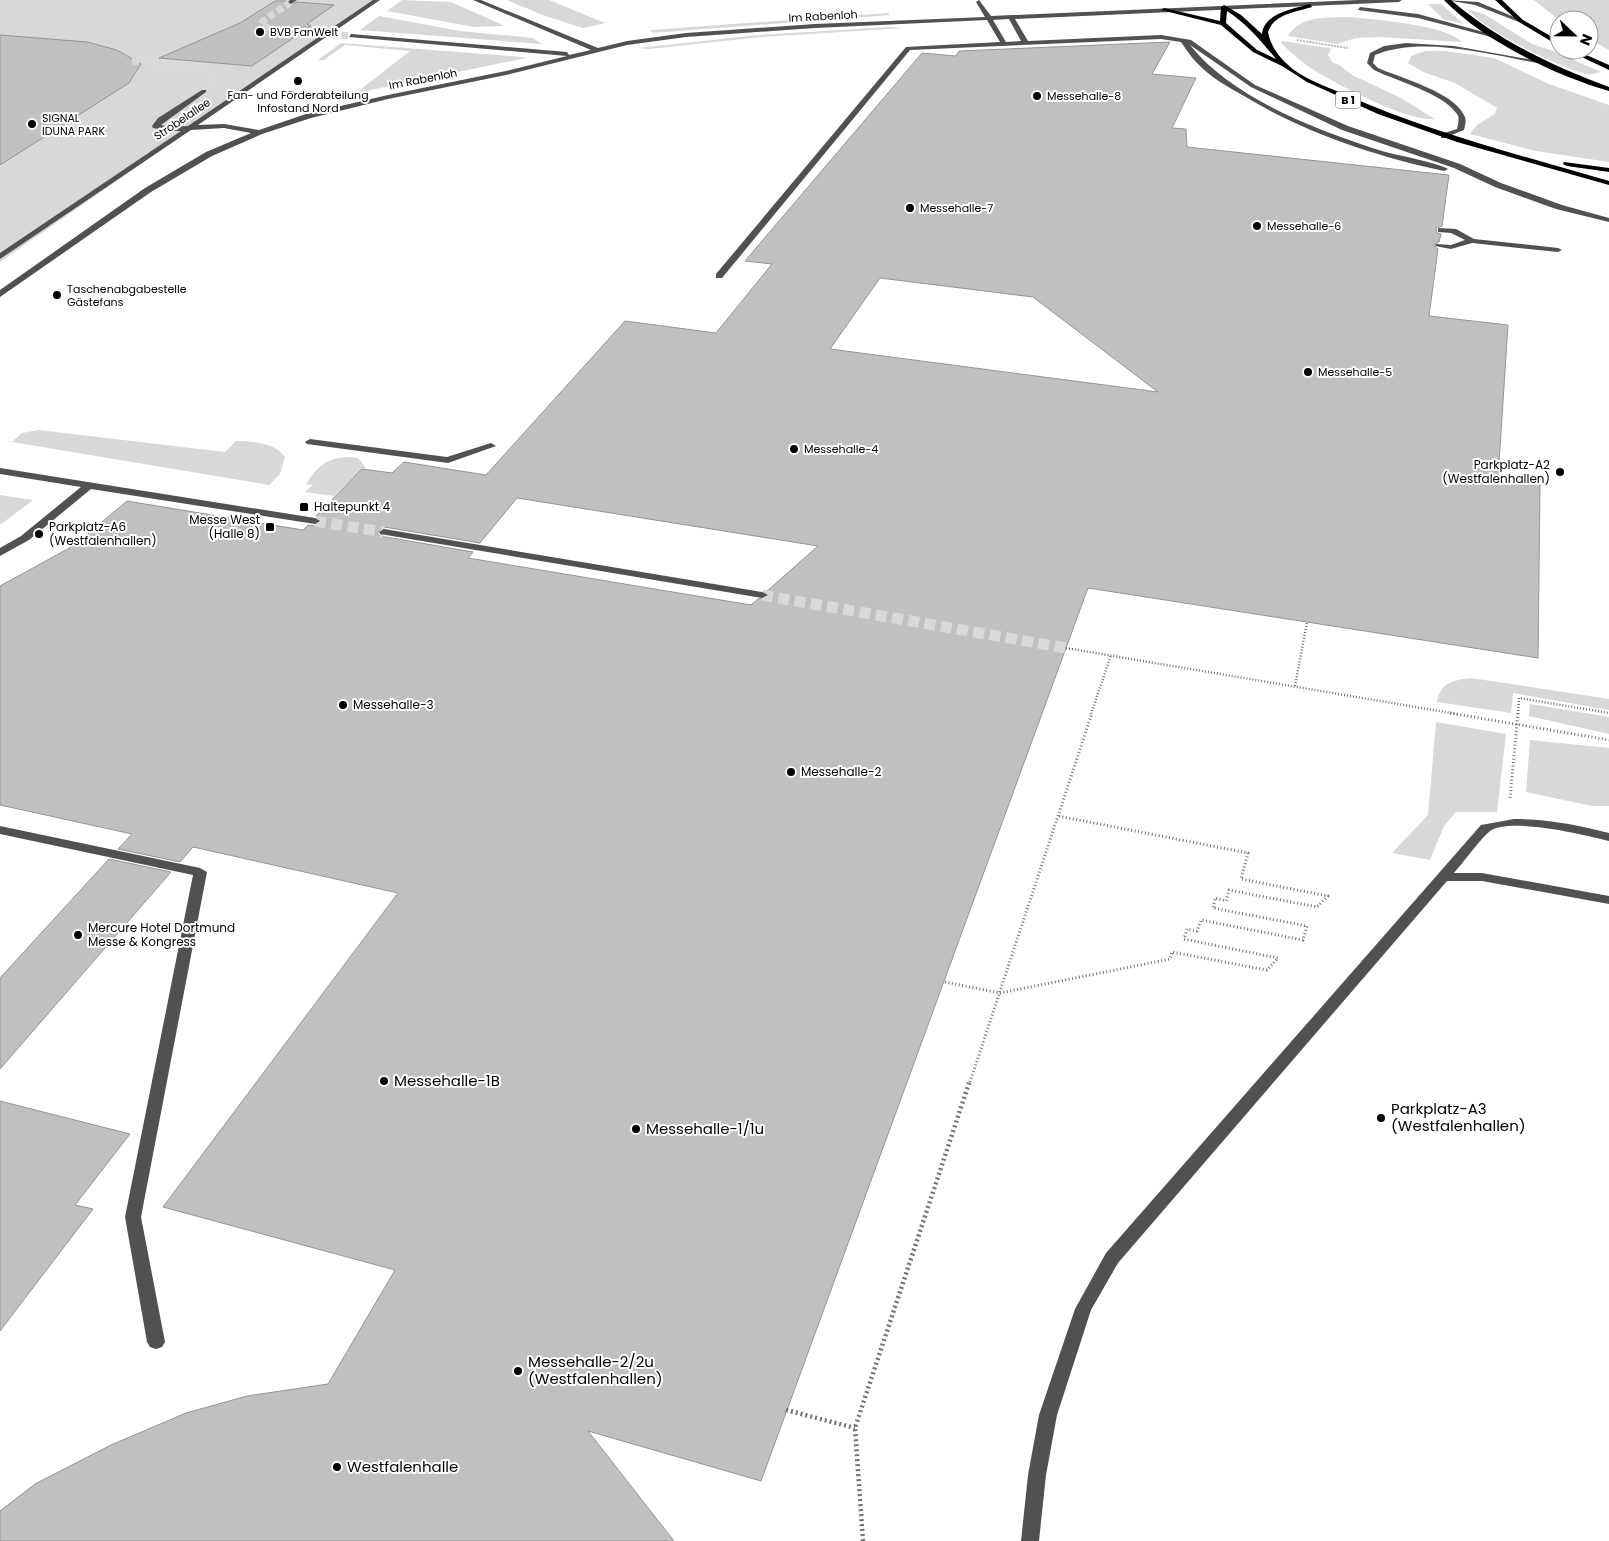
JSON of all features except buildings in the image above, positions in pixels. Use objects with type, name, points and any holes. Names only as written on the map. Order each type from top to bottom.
[{"type":"main road","points":[[1448,0],[1478,26],[1542,62],[1609,89]]},
{"type":"main road","points":[[1498,0],[1522,21],[1549,38]]},
{"type":"main road","points":[[1266,41],[1265,31],[1270,20],[1310,6]]},
{"type":"main road","points":[[1223,24],[1224,7]]},
{"type":"main road","name":"B 1","points":[[1224,7],[1239,16],[1266,41],[1284,65]]},
{"type":"main road","name":"B 1","points":[[1164,10],[1223,24],[1255,51],[1344,98],[1444,136],[1609,183]]},
{"type":"main road","points":[[1592,60],[1609,68]]},
{"type":"main road","name":"B 1","points":[[1523,157],[1609,170]]},
{"type":"street","name":"Strobelallee","points":[[0,258],[377,0]]},
{"type":"street","points":[[476,0],[596,50]]},
{"type":"street","points":[[1190,0],[1202,8]]},
{"type":"street","name":"Im Rabenloh","points":[[260,132],[309,116],[388,96],[506,73],[627,43],[686,35],[990,17],[1224,7],[1310,6],[1399,0]]},
{"type":"street","points":[[1448,0],[1476,3],[1522,21]]},
{"type":"street","points":[[979,2],[990,17],[1004,43]]},
{"type":"street","points":[[1325,5],[1418,16],[1495,36]]},
{"type":"street","points":[[1011,16],[1025,42]]},
{"type":"street","points":[[351,36],[576,55]]},
{"type":"street","points":[[718,276],[908,48],[1162,37],[1189,41],[1253,86],[1344,128],[1479,176],[1559,207],[1609,220]]},
{"type":"street","points":[[1183,40],[1192,55],[1210,72],[1243,94],[1277,112],[1330,134],[1401,158],[1437,168],[1479,176]]},
{"type":"street","points":[[1444,136],[1460,130],[1462,120],[1460,112],[1434,95],[1376,69],[1370,63],[1369,58],[1374,53],[1385,48],[1411,45],[1483,52],[1542,62]]},
{"type":"street","points":[[204,91],[161,120],[156,126],[171,129],[224,126],[260,132]]},
{"type":"street","points":[[0,294],[148,190],[209,154],[260,132]]},
{"type":"street","points":[[1441,230],[1453,231],[1472,241],[1558,250]]},
{"type":"street","points":[[1439,246],[1451,247],[1472,241]]},
{"type":"street","points":[[310,442],[448,460],[491,446]]},
{"type":"street","points":[[0,472],[315,521]]},
{"type":"street","points":[[0,553],[25,538],[88,486]]},
{"type":"street","points":[[384,532],[762,596]]},
{"type":"street","points":[[1030,1541],[1037,1475],[1048,1415],[1083,1309],[1112,1258],[1486,828],[1496,824],[1507,823],[1530,824],[1609,837]]},
{"type":"street","points":[[0,830],[200,872],[134,1217],[156,1342]]},
{"type":"street","points":[[1443,876],[1482,877],[1609,900]]},
{"type":"path","points":[[1303,41],[1374,53]]},
{"type":"path","points":[[1295,686],[1307,622]]},
{"type":"path","points":[[1066,648],[1609,740]]},
{"type":"path","points":[[863,1541],[855,1428],[1111,655]]},
{"type":"path","points":[[1507,823],[1519,698],[1609,713]]},
{"type":"path","points":[[945,982],[1000,993],[1170,959],[1172,952],[1267,970],[1278,958],[1184,939],[1187,929],[1196,931],[1201,920],[1303,940],[1307,926],[1213,908],[1215,898],[1226,901],[1229,890],[1317,907],[1328,896],[1241,879],[1248,854],[1058,816]]},
{"type":"path","points":[[786,1410],[855,1428]]},
{"type":"shaded area","points":[[0,0],[377,0],[0,262]]},
{"type":"shaded area","points":[[402,0],[451,2],[505,26],[474,27],[387,11]]},
{"type":"shaded area","points":[[507,0],[549,0],[605,23],[583,28],[545,16]]},
{"type":"shaded area","points":[[1534,0],[1609,0],[1609,50],[1599,44],[1599,10],[1549,10],[1549,12]]},
{"type":"shaded area","points":[[1428,4],[1441,4],[1464,24],[1443,19]]},
{"type":"shaded area","points":[[1467,9],[1484,14],[1532,44],[1549,50],[1549,60],[1505,37],[1476,18]]},
{"type":"shaded area","points":[[888,13],[890,15],[653,33],[650,30]]},
{"type":"shaded area","points":[[379,16],[460,31],[533,38],[542,44],[360,30]]},
{"type":"shaded area","points":[[1348,17],[1391,21],[1426,27],[1454,36],[1462,42],[1378,37],[1356,38],[1337,44],[1288,36],[1293,29],[1307,21]]},
{"type":"shaded area","points":[[890,27],[905,28],[761,37],[649,49],[638,48],[759,35]]},
{"type":"shaded area","points":[[1282,41],[1331,49],[1328,55],[1333,63],[1338,64],[1352,75],[1399,97],[1435,119],[1408,115],[1356,93],[1325,77],[1297,58],[1281,43]]},
{"type":"shaded area","points":[[341,43],[526,58],[356,93],[410,51],[345,45],[324,60],[318,60]]},
{"type":"shaded area","points":[[1425,51],[1445,51],[1494,58],[1549,84],[1609,105],[1609,162],[1536,151],[1470,134],[1477,125],[1495,114],[1497,108],[1455,83],[1423,72],[1408,63],[1411,56]]},
{"type":"shaded area","points":[[1550,60],[1574,60],[1601,72],[1586,74]]},
{"type":"shaded area","points":[[39,430],[225,452],[236,441],[249,442],[270,446],[281,452],[285,457],[280,474],[269,485],[12,442],[22,433]]},
{"type":"shaded area","points":[[358,458],[366,468],[362,469],[334,496],[305,492],[313,485],[306,484],[323,464],[334,459]]},
{"type":"shaded area","points":[[0,495],[33,500],[0,525]]},
{"type":"shaded area","points":[[1471,678],[1609,699],[1609,710],[1513,693],[1511,713],[1437,702],[1441,691],[1448,684],[1453,681]]},
{"type":"shaded area","points":[[1530,704],[1609,717],[1609,734],[1529,716]]},
{"type":"shaded area","points":[[1436,722],[1506,734],[1497,812],[1456,812],[1444,826],[1430,860],[1392,853],[1428,815]]},
{"type":"shaded area","points":[[1530,740],[1609,748],[1609,806],[1592,806],[1526,792]]},
{"type":"tunnel","points":[[291,2],[263,21],[261,25],[275,31],[351,36]]},
{"type":"tunnel","points":[[132,61],[203,67],[214,78],[204,91]]},
{"type":"tunnel","points":[[315,521],[384,532]]},
{"type":"tunnel","points":[[762,595],[1066,648]]},
{"type":"place","name":"BVB FanWelt","points":[[260,32]]},
{"type":"place","name":"Fan- und Förderabteilung Infostand Nord","points":[[298,81]]},
{"type":"place","name":"Messehalle-8","points":[[1037,96]]},
{"type":"place","name":"SIGNAL IDUNA PARK","points":[[32,124]]},
{"type":"place","name":"Messehalle-7","points":[[910,208]]},
{"type":"place","name":"Messehalle-6","points":[[1257,226]]},
{"type":"place","name":"Taschenabgabestelle Gästefans","points":[[57,295]]},
{"type":"place","name":"Messehalle-5","points":[[1308,372]]},
{"type":"place","name":"Messehalle-4","points":[[794,449]]},
{"type":"place","name":"Parkplatz-A2 (Westfalenhallen)","points":[[1560,472]]},
{"type":"place","name":"Haltepunkt 4","points":[[304,507]]},
{"type":"place","name":"Messe West (Halle 8)","points":[[270,527]]},
{"type":"place","name":"Parkplatz-A6 (Westfalenhallen)","points":[[39,534]]},
{"type":"place","name":"Messehalle-3","points":[[343,705]]},
{"type":"place","name":"Messehalle-2","points":[[791,772]]},
{"type":"place","name":"Mercure Hotel Dortmund Messe & Kongress","points":[[78,935]]},
{"type":"place","name":"Messehalle-1B","points":[[384,1081]]},
{"type":"place","name":"Parkplatz-A3 (Westfalenhallen)","points":[[1381,1118]]},
{"type":"place","name":"Messehalle-1/1u","points":[[636,1129]]},
{"type":"place","name":"Messehalle-2/2u (Westfalenhallen)","points":[[518,1371]]},
{"type":"place","name":"Westfalenhalle","points":[[337,1467]]}]
